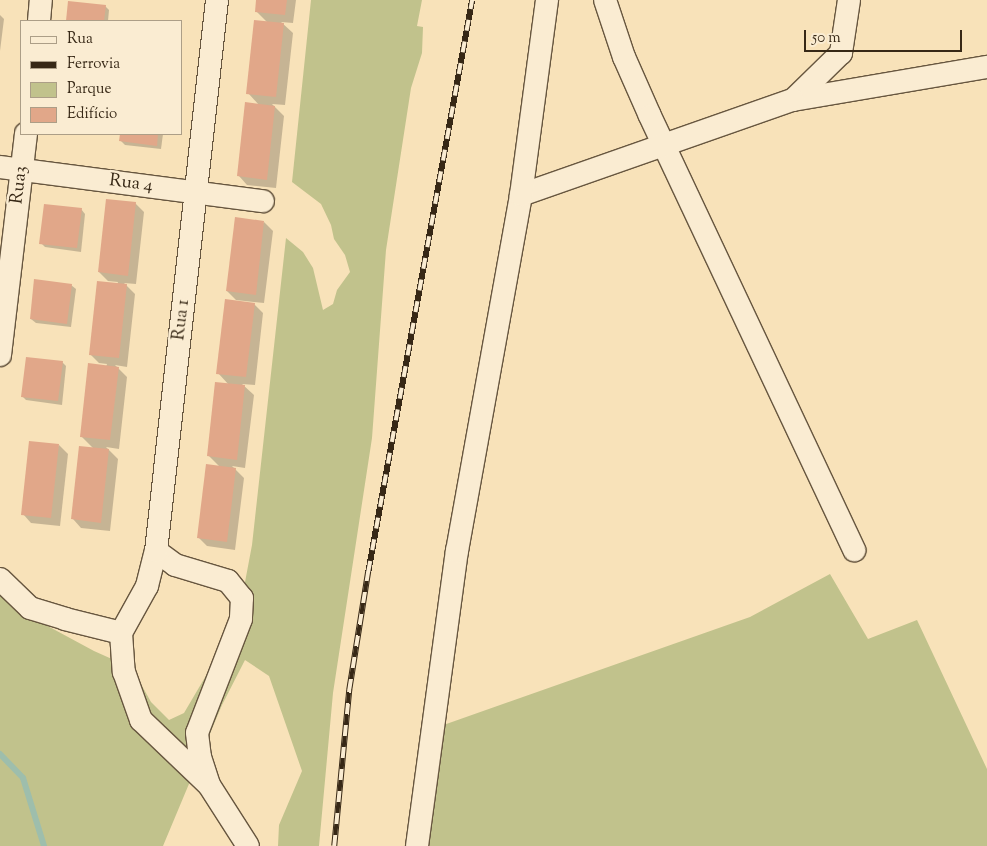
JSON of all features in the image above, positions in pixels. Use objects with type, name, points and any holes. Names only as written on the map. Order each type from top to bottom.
[{"type":"street","points":[[38,20],[41,0]]},
{"type":"street","name":"Rua 1","points":[[121,633],[147,586],[156,552],[217,0]]},
{"type":"street","points":[[416,846],[457,551],[521,195],[547,0]]},
{"type":"street","points":[[605,0],[624,57],[663,144],[854,550]]},
{"type":"street","points":[[793,100],[840,54],[849,0]]},
{"type":"street","points":[[521,195],[793,100],[987,67]]},
{"type":"street","name":"Rua3","points":[[0,355],[11,169],[26,135]]},
{"type":"street","name":"Rua 4","points":[[11,169],[263,201]]},
{"type":"street","points":[[156,552],[175,565],[228,581],[242,598],[241,619],[197,733],[200,757],[209,785]]},
{"type":"street","points":[[0,579],[30,608],[121,633],[124,672],[141,720],[209,785],[248,846]]},
{"type":"green space","points":[[311,0],[422,0],[417,26],[423,27],[422,53],[411,88],[386,250],[372,438],[333,693],[319,846],[278,846],[279,825],[302,771],[269,676],[245,660],[222,705],[163,846],[0,846],[0,592],[18,610],[94,651],[132,668],[151,702],[169,720],[184,713],[224,645],[242,598],[252,545],[286,238],[303,252],[313,268],[323,310],[333,304],[337,290],[350,272],[345,255],[334,239],[331,225],[321,204],[292,182]]},
{"type":"green space","points":[[830,574],[868,639],[917,620],[987,769],[987,846],[417,846],[435,728],[750,617]]},
{"type":"building","points":[[256,0],[287,0],[285,15],[255,12]]},
{"type":"building","points":[[68,1],[106,5],[104,20],[66,20]]},
{"type":"building","points":[[254,20],[284,23],[276,97],[246,94]]},
{"type":"building","points":[[245,102],[275,106],[267,180],[237,176]]},
{"type":"building","points":[[120,135],[158,135],[157,146],[119,141]]},
{"type":"building","points":[[106,199],[136,202],[128,276],[98,272]]},
{"type":"building","points":[[44,204],[82,208],[77,248],[39,244]]},
{"type":"building","points":[[235,217],[264,221],[256,295],[226,291]]},
{"type":"building","points":[[34,279],[72,284],[67,324],[30,319]]},
{"type":"building","points":[[97,281],[127,284],[119,358],[89,355]]},
{"type":"building","points":[[225,299],[255,303],[246,377],[216,374]]},
{"type":"building","points":[[26,357],[63,361],[58,401],[21,397]]},
{"type":"building","points":[[88,363],[119,367],[110,440],[80,437]]},
{"type":"building","points":[[215,382],[245,385],[237,460],[207,456]]},
{"type":"building","points":[[29,441],[59,444],[51,518],[21,515]]},
{"type":"building","points":[[79,446],[109,449],[101,523],[71,519]]},
{"type":"building","points":[[206,464],[236,468],[227,542],[197,538]]},
{"type":"waterway","points":[[0,754],[23,778],[44,846]]},
{"type":"railway","points":[[334,846],[349,690],[368,572],[472,0]]}]
